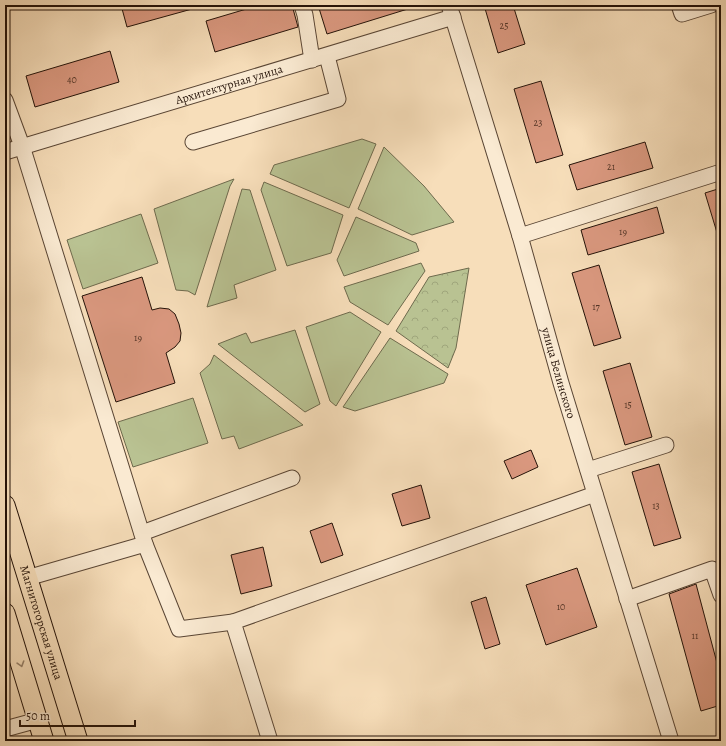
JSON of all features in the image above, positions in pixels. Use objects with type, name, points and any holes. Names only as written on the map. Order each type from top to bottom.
[{"type":"main road","name":"Магнитогорская улица","points":[[5,505],[78,741]]},
{"type":"main road","points":[[5,613],[44,741]]},
{"type":"street","points":[[302,5],[312,60]]},
{"type":"street","points":[[678,5],[682,14],[711,5]]},
{"type":"street","name":"Архитектурная улица","points":[[5,152],[327,56],[451,11]]},
{"type":"street","name":"улица Белинского","points":[[451,11],[520,236],[561,383],[671,741]]},
{"type":"street","points":[[193,142],[338,99],[327,56]]},
{"type":"street","points":[[5,100],[22,146],[143,539],[179,629],[233,622],[595,494]]},
{"type":"street","points":[[520,236],[721,172]]},
{"type":"street","points":[[588,470],[666,445]]},
{"type":"street","points":[[27,578],[143,539],[292,478]]},
{"type":"street","points":[[627,599],[712,569],[721,595]]},
{"type":"street","points":[[233,622],[270,741]]},
{"type":"street","points":[[5,729],[38,720]]},
{"type":"green space","points":[[362,139],[376,144],[349,208],[270,174],[274,165]]},
{"type":"green space","points":[[384,147],[424,186],[454,222],[412,235],[358,209]]},
{"type":"green space","points":[[234,179],[230,186],[195,295],[188,291],[176,290],[154,209]]},
{"type":"green space","points":[[264,182],[343,215],[331,253],[287,266],[261,190]]},
{"type":"green space","points":[[242,189],[250,190],[276,270],[234,285],[237,298],[207,307]]},
{"type":"green space","points":[[141,214],[158,263],[83,289],[67,240]]},
{"type":"green space","points":[[356,217],[416,243],[419,251],[344,276],[337,260]]},
{"type":"green space","points":[[421,263],[425,271],[388,325],[350,302],[344,287]]},
{"type":"green space","points":[[469,268],[456,348],[448,368],[396,331],[429,277]]},
{"type":"green space","points":[[350,312],[381,332],[336,406],[330,401],[306,327]]},
{"type":"green space","points":[[295,330],[320,404],[305,412],[218,344],[246,333],[251,343]]},
{"type":"green space","points":[[390,338],[448,374],[444,383],[355,411],[343,407]]},
{"type":"green space","points":[[214,355],[303,425],[239,449],[234,436],[222,439],[200,373],[210,364]]},
{"type":"green space","points":[[193,398],[208,443],[133,467],[118,422]]},
{"type":"building","points":[[121,5],[191,5],[192,9],[127,27]]},
{"type":"building","points":[[260,5],[292,5],[298,27],[215,52],[206,21]]},
{"type":"building","points":[[318,5],[410,5],[411,8],[327,34]]},
{"type":"building","points":[[484,5],[513,5],[525,44],[498,53]]},
{"type":"building","points":[[110,51],[119,82],[35,107],[26,76]]},
{"type":"building","points":[[541,81],[563,155],[536,163],[514,89]]},
{"type":"building","points":[[645,142],[653,168],[577,190],[569,165]]},
{"type":"building","points":[[721,188],[721,235],[718,236],[705,193]]},
{"type":"building","points":[[657,207],[664,233],[588,255],[581,230]]},
{"type":"building","points":[[599,265],[621,338],[594,346],[572,273]]},
{"type":"building","points":[[142,277],[152,310],[160,308],[169,309],[175,314],[179,324],[181,333],[180,341],[175,347],[166,353],[175,383],[116,402],[82,296]]},
{"type":"building","points":[[630,363],[652,437],[625,445],[603,371]]},
{"type":"building","points":[[531,450],[538,467],[512,479],[504,461]]},
{"type":"building","points":[[659,464],[681,538],[654,546],[632,472]]},
{"type":"building","points":[[421,485],[430,518],[402,526],[392,494]]},
{"type":"building","points":[[332,523],[343,555],[321,563],[310,531]]},
{"type":"building","points":[[263,547],[272,586],[241,594],[231,555]]},
{"type":"building","points":[[577,568],[597,627],[546,645],[526,585]]},
{"type":"building","points":[[696,584],[721,678],[721,705],[701,711],[669,594]]},
{"type":"building","points":[[486,597],[500,644],[485,649],[471,602]]}]
